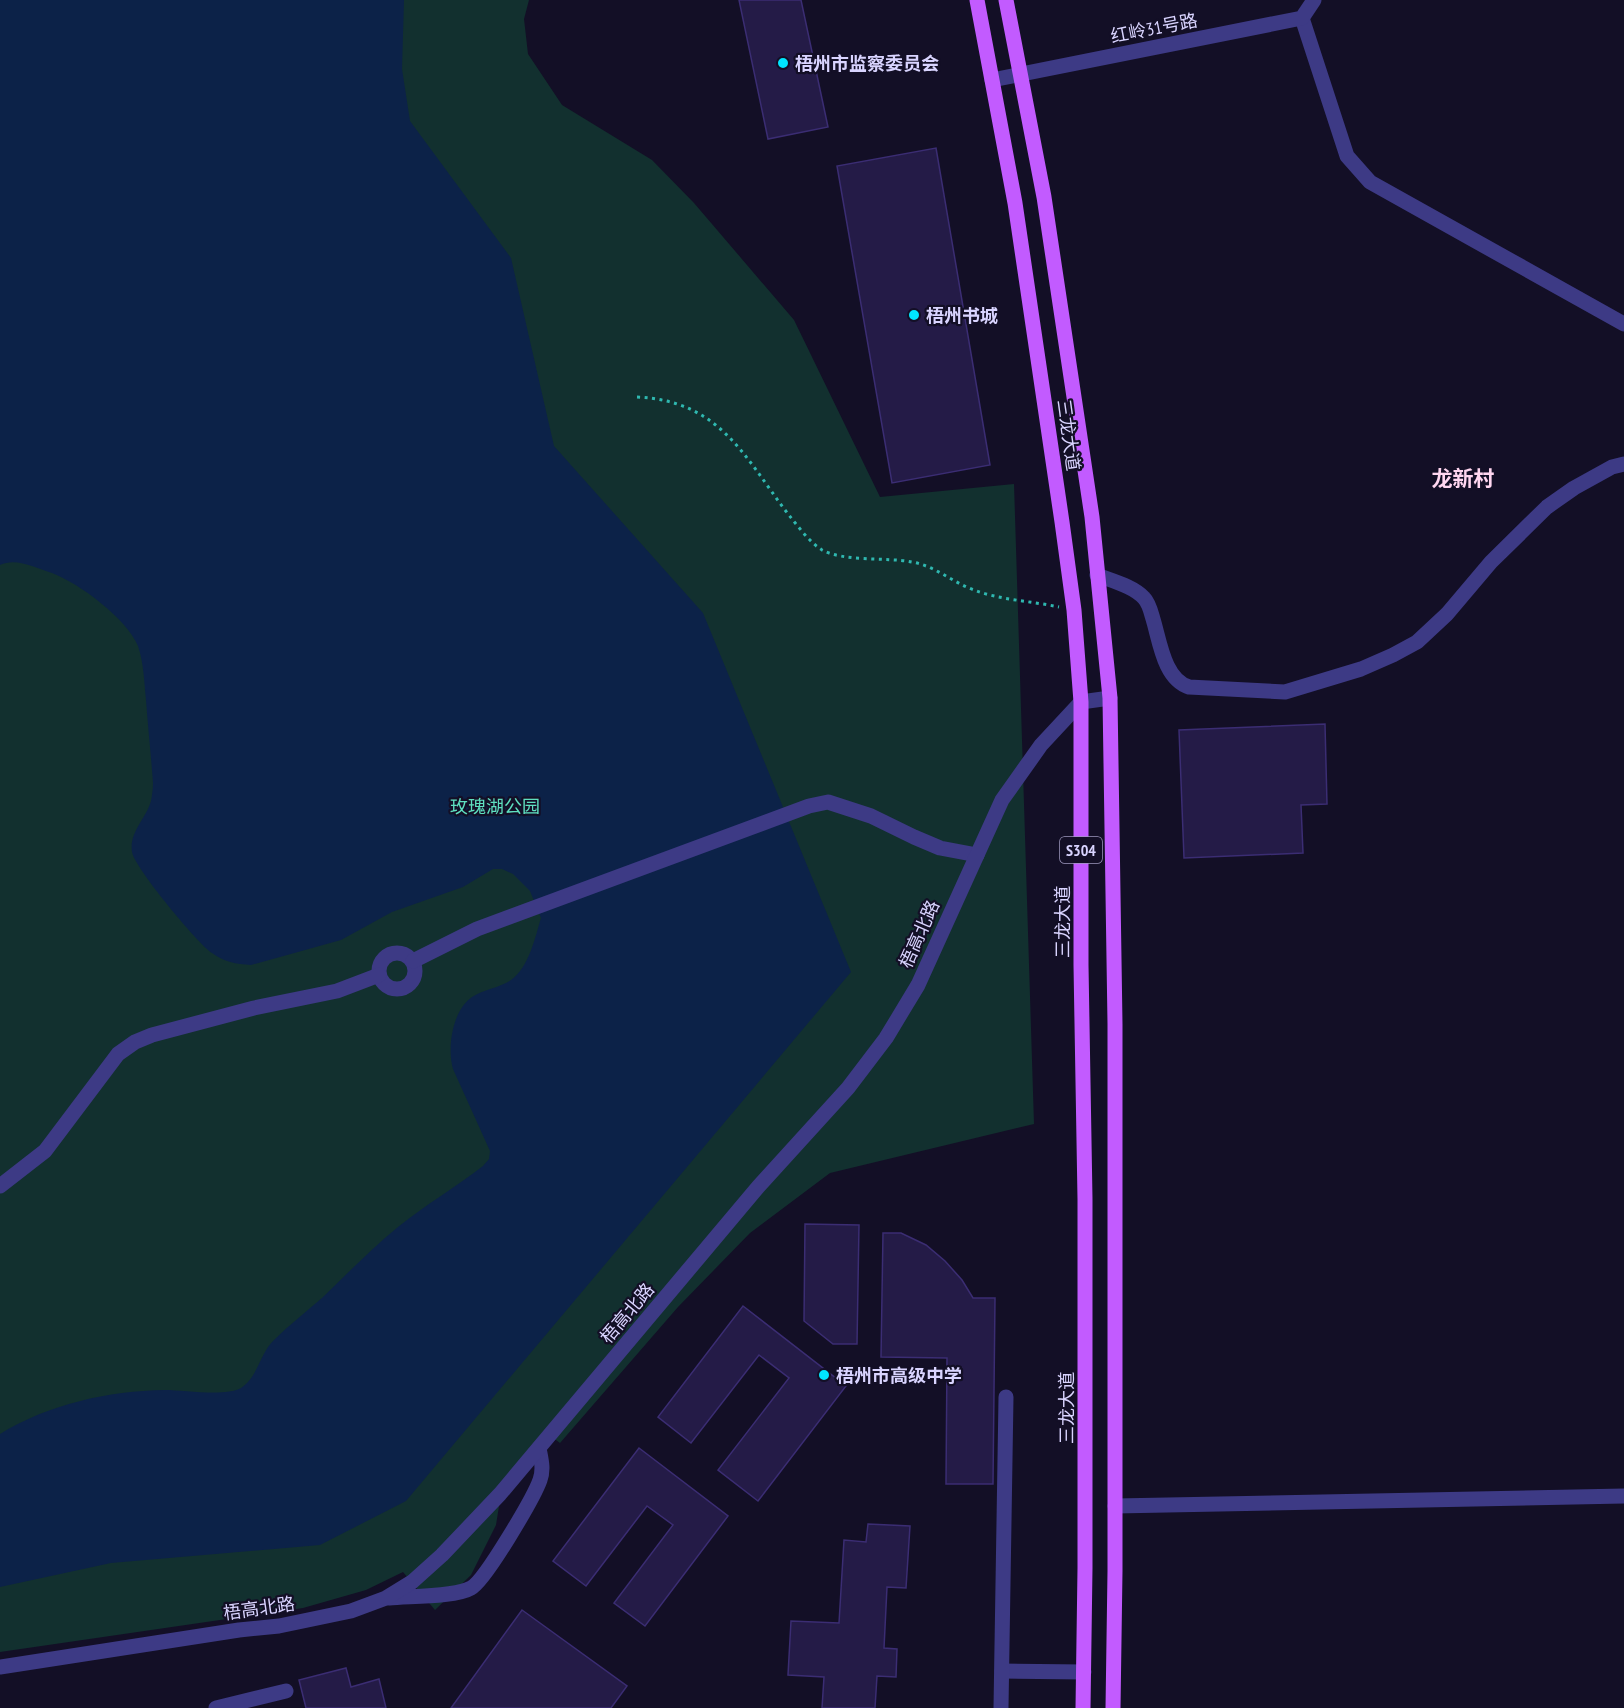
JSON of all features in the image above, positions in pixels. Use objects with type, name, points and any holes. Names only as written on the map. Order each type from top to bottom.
[{"type":"main road","name":"三龙大道","points":[[977,0],[1015,203],[1074,610],[1081,702],[1081,965],[1085,1199],[1083,1708]]},
{"type":"main road","name":"三龙大道","points":[[1006,0],[1044,197],[1092,517],[1110,699],[1115,1024],[1113,1708]]},
{"type":"street","points":[[1314,0],[1302,18],[1347,156],[1370,182],[1624,324]]},
{"type":"street","name":"红岭31号路","points":[[992,80],[1302,18]]},
{"type":"street","points":[[1097,575],[1133,590],[1144,598],[1169,670],[1179,684],[1189,687],[1284,692],[1361,669],[1417,642],[1447,614],[1491,562],[1547,507],[1574,488],[1612,467],[1624,464]]},
{"type":"street","points":[[1081,702],[1110,699]]},
{"type":"street","name":"梧高北路","points":[[0,1668],[227,1632],[279,1626],[351,1611],[386,1598],[412,1582],[450,1548],[500,1494],[758,1187],[848,1088],[886,1038],[918,985],[1002,800],[1041,745],[1081,702]]},
{"type":"street","points":[[413,962],[489,925],[809,806],[828,802],[871,816],[940,848],[977,855]]},
{"type":"street","points":[[399,952],[405,954],[413,962],[415,968],[413,980],[404,988],[386,986],[379,975],[380,964],[387,955],[399,952]]},
{"type":"street","points":[[0,1186],[45,1151],[118,1054],[135,1042],[152,1035],[254,1008],[337,991],[379,975]]},
{"type":"street","points":[[1001,1708],[1006,1397]]},
{"type":"street","points":[[386,1598],[459,1592],[473,1588],[493,1562],[541,1478],[543,1463],[539,1448]]},
{"type":"street","points":[[1115,1506],[1624,1496]]},
{"type":"street","points":[[1002,1671],[1084,1672]]},
{"type":"street","points":[[216,1708],[286,1691]]},
{"type":"path","points":[[637,397],[672,401],[694,411],[723,431],[740,447],[799,528],[822,550],[838,556],[892,560],[928,566],[975,591],[1074,610]]},
{"type":"green space","name":"玫瑰湖公园","points":[[0,0],[529,0],[524,19],[528,54],[562,105],[652,160],[694,203],[794,320],[880,497],[1014,484],[1034,1124],[830,1173],[750,1233],[678,1307],[560,1443],[544,1431],[503,1481],[496,1525],[471,1575],[435,1610],[403,1572],[366,1590],[303,1608],[0,1652]]},
{"type":"water","points":[[0,0],[404,0],[402,69],[410,121],[511,258],[554,446],[703,613],[851,972],[406,1501],[320,1545],[111,1563],[0,1587],[0,1434],[59,1407],[101,1396],[165,1390],[225,1392],[241,1388],[251,1378],[269,1345],[280,1334],[398,1227],[473,1174],[489,1159],[490,1151],[453,1069],[451,1041],[453,1030],[465,1003],[481,992],[511,980],[522,968],[527,960],[541,918],[530,891],[513,874],[502,869],[493,869],[463,887],[392,912],[341,940],[251,965],[240,964],[221,959],[205,947],[168,905],[135,860],[132,852],[133,838],[149,808],[153,783],[144,673],[138,646],[124,625],[113,614],[75,585],[52,573],[26,564],[13,562],[0,565]]},
{"type":"building","name":"梧州市监察委员会","points":[[739,0],[801,0],[828,127],[768,139]]},
{"type":"building","name":"梧州书城","points":[[936,148],[990,465],[892,483],[837,166]]},
{"type":"building","points":[[1325,724],[1327,804],[1301,805],[1303,853],[1184,858],[1179,730]]},
{"type":"building","points":[[805,1224],[859,1225],[857,1344],[833,1344],[804,1321]]},
{"type":"building","points":[[883,1233],[901,1233],[926,1245],[962,1280],[973,1298],[995,1298],[993,1484],[946,1484],[947,1358],[881,1357]]},
{"type":"building","points":[[743,1306],[846,1386],[758,1501],[718,1470],[789,1378],[759,1355],[691,1443],[658,1417]]},
{"type":"building","points":[[639,1448],[728,1516],[645,1626],[614,1603],[673,1525],[647,1506],[586,1586],[553,1561]]},
{"type":"building","points":[[868,1524],[910,1526],[906,1588],[887,1587],[884,1648],[897,1649],[896,1677],[877,1676],[875,1708],[822,1708],[824,1677],[788,1675],[791,1621],[839,1623],[844,1540],[866,1542]]},
{"type":"building","points":[[522,1610],[627,1686],[611,1708],[451,1708]]},
{"type":"building","points":[[346,1668],[351,1687],[379,1679],[386,1708],[306,1708],[299,1680]]},
{"type":"place","name":"梧州市监察委员会","points":[[783,63]]},
{"type":"place","name":"梧州书城","points":[[914,315]]},
{"type":"place","name":"梧州市高级中学","points":[[824,1375]]},
{"type":"district","name":"龙新村","points":[[1463,478]]}]
